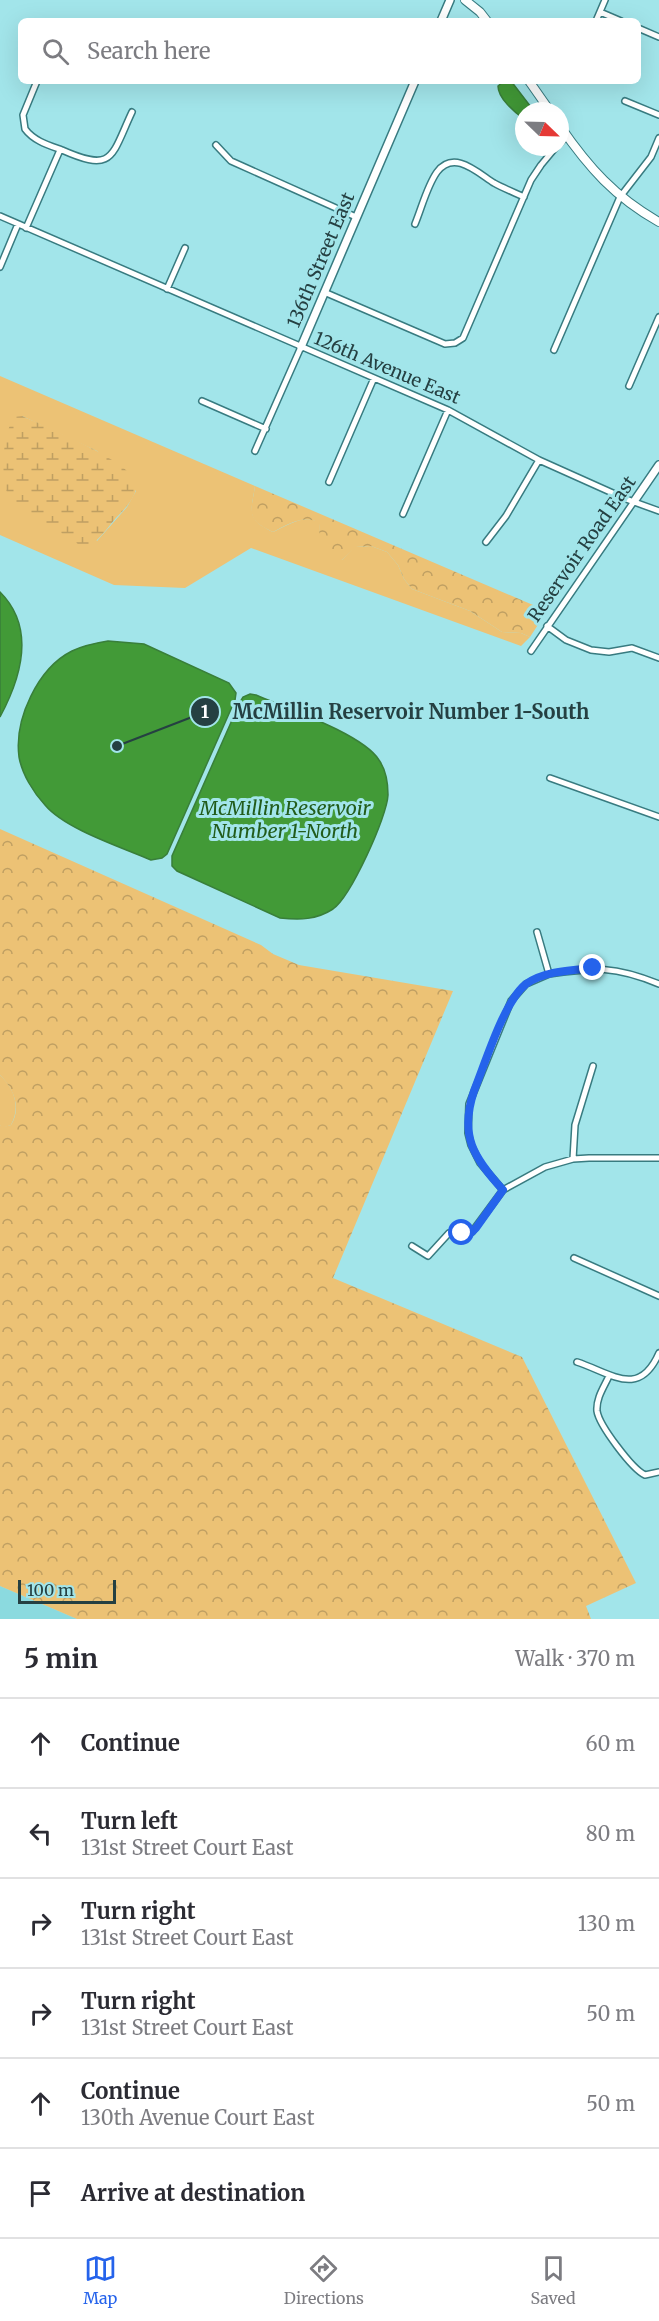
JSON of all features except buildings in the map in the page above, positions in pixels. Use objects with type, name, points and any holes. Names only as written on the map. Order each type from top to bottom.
[{"type":"main road","points":[[465,0],[485,18]]},
{"type":"main road","points":[[531,84],[544,102]]},
{"type":"main road","points":[[569,139],[594,171],[620,197],[659,222]]},
{"type":"street","points":[[442,18],[450,0]]},
{"type":"street","points":[[597,18],[605,0]]},
{"type":"street","points":[[600,12],[614,18]]},
{"type":"street","points":[[641,29],[659,37]]},
{"type":"street","points":[[36,84],[22,118],[30,136],[93,162],[111,155],[132,112]]},
{"type":"street","name":"136th Street East","points":[[255,451],[414,84]]},
{"type":"street","points":[[625,101],[659,115]]},
{"type":"street","points":[[554,350],[620,197],[654,159],[659,138]]},
{"type":"street","points":[[216,145],[231,161],[356,216]]},
{"type":"street","points":[[26,228],[60,150]]},
{"type":"street","points":[[324,292],[445,344],[455,343],[463,338],[524,197],[541,165],[548,156]]},
{"type":"street","points":[[415,224],[437,172],[448,164],[463,163],[503,188],[524,197]]},
{"type":"street","name":"126th Avenue East","points":[[0,216],[448,410],[539,460],[626,499],[635,500],[659,511]]},
{"type":"street","points":[[0,267],[18,224]]},
{"type":"street","points":[[167,289],[185,248]]},
{"type":"street","points":[[629,386],[659,317]]},
{"type":"street","points":[[329,482],[374,378]]},
{"type":"street","points":[[202,401],[266,429]]},
{"type":"street","points":[[403,514],[448,410]]},
{"type":"street","points":[[486,542],[506,516],[539,460]]},
{"type":"street","name":"Reservoir Road East","points":[[531,651],[659,465]]},
{"type":"street","points":[[548,626],[566,640],[591,650],[609,652],[632,648],[659,657]]},
{"type":"street","points":[[550,778],[659,817]]},
{"type":"street","points":[[537,932],[549,974]]},
{"type":"street","points":[[503,1190],[480,1163],[471,1145],[468,1124],[469,1104],[511,1001],[526,984],[549,974],[583,969],[614,969],[659,984]]},
{"type":"street","points":[[573,1159],[575,1125],[593,1066]]},
{"type":"street","points":[[412,1246],[428,1256],[449,1233],[472,1232],[503,1190],[545,1167],[573,1159],[659,1158]]},
{"type":"street","points":[[574,1258],[659,1296]]},
{"type":"street","points":[[577,1362],[609,1376],[629,1380],[640,1377],[652,1368],[659,1353]]},
{"type":"street","points":[[609,1376],[597,1404],[599,1419],[634,1468],[645,1475],[659,1472]]},
{"type":"shaded area","points":[[0,1586],[77,1619],[0,1619]]},
{"type":"green space","points":[[0,376],[255,486],[252,514],[258,523],[273,532],[301,520],[319,522],[320,533],[342,560],[355,547],[371,546],[387,552],[398,565],[404,579],[412,589],[470,611],[502,632],[521,633],[530,637],[521,646],[251,548],[185,588],[114,585],[0,535]],"holes":[[[22,416],[97,451],[136,491],[127,507],[97,541]]]},
{"type":"green space","points":[[22,416],[104,455],[131,474],[136,483],[135,493],[130,502],[91,545],[81,546],[9,499],[3,469],[6,437],[13,417]]},
{"type":"green space","points":[[255,486],[547,611],[530,637],[521,633],[502,632],[470,611],[412,589],[404,579],[398,565],[387,552],[371,546],[356,547],[342,560],[327,558],[320,550],[319,523],[302,520],[273,532],[254,519],[252,509]]},
{"type":"green space","points":[[0,829],[261,945],[273,954],[299,965],[453,991],[333,1278],[522,1357],[636,1583],[586,1606],[591,1619],[77,1619],[0,1586],[0,1125],[3,1127],[11,1125],[16,1105],[9,1086],[0,1075]]},
{"type":"green space","points":[[0,1075],[9,1086],[16,1105],[11,1125],[2,1128],[0,1125]]},
{"type":"water","points":[[500,84],[513,84],[527,102],[515,102],[515,112],[499,91],[498,86]]},
{"type":"water","points":[[0,592],[11,606],[18,621],[21,653],[14,686],[0,717]]},
{"type":"water","points":[[108,641],[144,644],[229,683],[236,693],[235,700],[167,854],[162,858],[151,860],[94,837],[54,814],[36,794],[20,763],[18,742],[20,727],[31,696],[39,682],[49,669],[72,651]]},
{"type":"water","name":"McMillin Reservoir Number 1-North","points":[[250,694],[341,731],[370,750],[379,760],[385,773],[388,791],[386,806],[367,855],[340,901],[333,909],[314,917],[280,918],[177,871],[172,866],[172,856],[240,702],[243,697]]},
{"type":"place","name":"McMillin Reservoir Number 1-South","points":[[117,746]]},
{"type":"route","points":[[462,1233],[472,1232],[476,1228],[503,1190],[474,1154],[468,1134],[468,1124],[469,1104],[511,1001],[526,984],[539,977],[593,968]]}]
